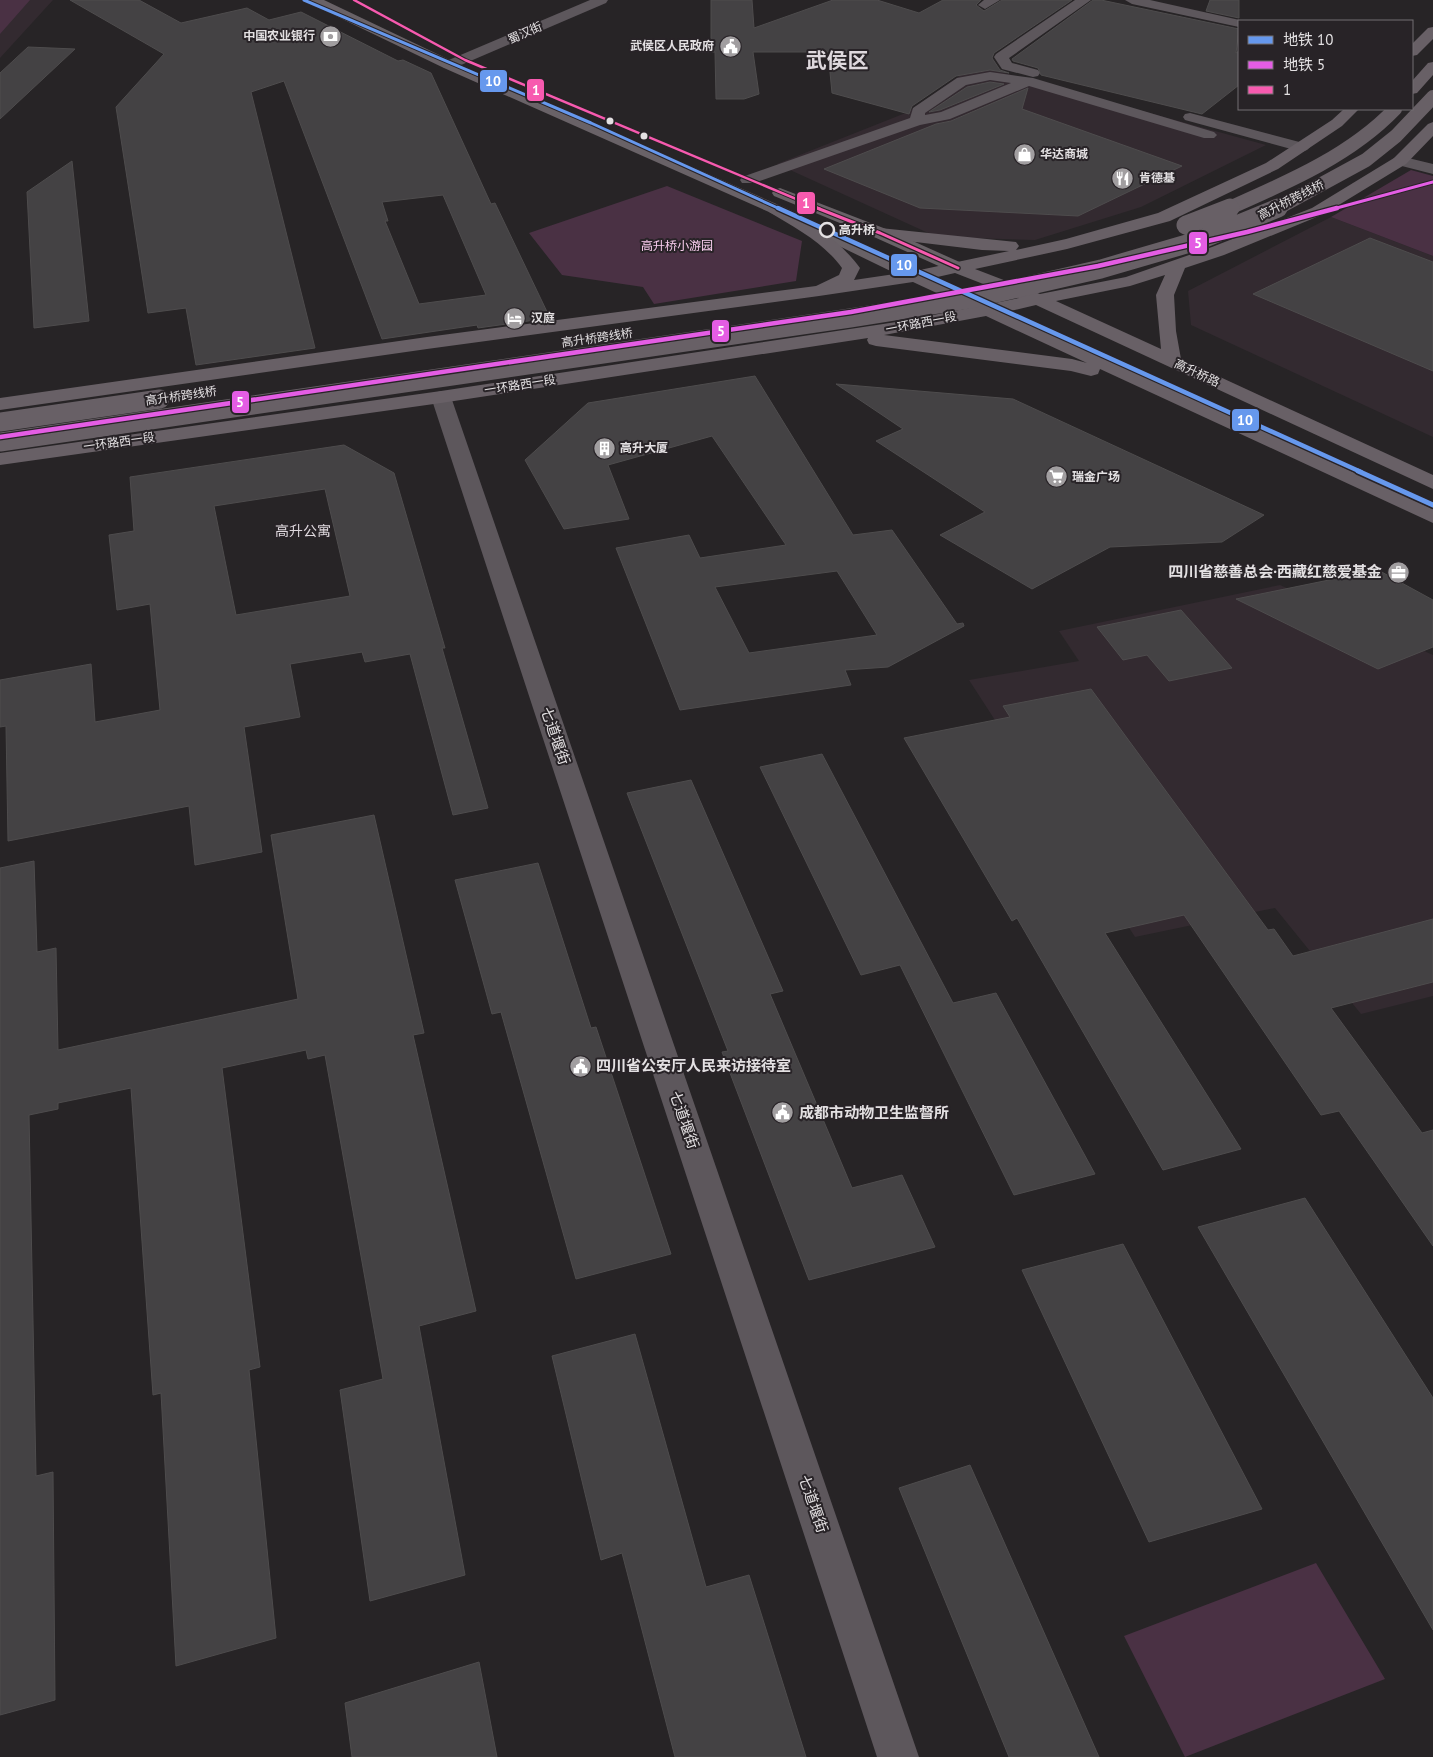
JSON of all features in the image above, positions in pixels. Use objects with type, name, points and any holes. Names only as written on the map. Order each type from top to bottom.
[{"type":"main road","points":[[314,0],[449,65],[775,209],[985,310],[1433,517]]},
{"type":"main road","points":[[354,0],[465,60],[748,180],[880,233],[958,268]]},
{"type":"main road","points":[[1413,51],[1433,31]]},
{"type":"main road","points":[[1413,89],[1433,66]]},
{"type":"main road","name":"高升桥跨线桥","points":[[0,442],[374,388],[602,352],[850,318],[974,298],[1101,269],[1200,240],[1274,210],[1366,160],[1396,136],[1433,97]]},
{"type":"main road","points":[[0,404],[436,342],[819,291],[958,268],[1067,244],[1164,217],[1272,166],[1337,123],[1351,110]]},
{"type":"main road","name":"高升桥跨线桥","points":[[0,422],[588,339],[795,313],[953,287],[1083,258],[1213,216],[1253,198],[1341,154],[1387,119],[1394,110]]},
{"type":"main road","name":"一环路西一段","points":[[0,459],[441,397],[847,336],[903,327],[1130,281],[1218,251],[1318,211],[1400,161],[1433,127]]},
{"type":"main road","points":[[775,209],[820,236],[842,255],[850,268],[847,278],[819,291]]},
{"type":"main road","points":[[880,233],[982,245],[1067,244]]},
{"type":"main road","points":[[1172,362],[1166,331],[1165,295],[1178,265]]},
{"type":"main road","name":"高升桥路","points":[[958,268],[1039,300],[1433,483]]},
{"type":"main road","points":[[847,336],[1072,365],[1145,383]]},
{"type":"street","name":"蜀汉街","points":[[449,65],[465,60],[601,0]]},
{"type":"street","points":[[1084,0],[1001,57],[1007,66],[1302,147]]},
{"type":"street","points":[[1132,0],[1238,23]]},
{"type":"street","points":[[1163,0],[1173,0]]},
{"type":"street","points":[[917,121],[918,111],[962,82],[990,76],[1028,81],[1208,135]]},
{"type":"street","points":[[748,180],[917,121],[945,116],[1028,81]]},
{"type":"street","points":[[1400,161],[1433,169]]},
{"type":"street","name":"七道堰街","points":[[441,397],[898,1757]]},
{"type":"shaded area","points":[[0,0],[53,0],[0,58]]},
{"type":"shaded area","name":"华达商城","points":[[975,65],[1266,145],[1141,207],[1035,240],[937,237],[777,164],[908,112]]},
{"type":"shaded area","points":[[1331,217],[1433,256],[1433,437],[1191,325],[1188,291]]},
{"type":"shaded area","points":[[1280,585],[1433,655],[1433,996],[1361,1014],[1275,908],[1135,937],[969,680],[1079,661],[1059,631]]},
{"type":"green space","points":[[0,0],[30,0],[0,34]]},
{"type":"green space","points":[[1411,170],[1433,176],[1433,256],[1331,217]]},
{"type":"green space","name":"高升桥小游园","points":[[667,186],[802,241],[796,281],[654,304],[643,287],[562,275],[529,233]]},
{"type":"green space","points":[[1316,1563],[1385,1679],[1185,1757],[1124,1636]]},
{"type":"building","points":[[70,0],[139,0],[181,23],[247,8],[269,20],[301,12],[398,61],[403,60],[431,73],[491,204],[495,203],[550,318],[478,328],[477,325],[382,339],[284,81],[251,92],[315,348],[196,365],[186,308],[148,313],[116,107],[164,54]],"holes":[[[443,195],[486,295],[419,304],[385,221],[388,221],[382,202]]]},
{"type":"building","points":[[711,0],[752,0],[754,28],[833,0],[877,0],[919,13],[943,0],[981,0],[976,5],[984,11],[1002,0],[1072,0],[994,53],[992,58],[1000,70],[1009,73],[990,70],[956,76],[912,106],[909,114],[832,93],[828,52],[753,52],[759,94],[744,99],[716,99],[715,52],[701,52],[700,48],[711,44]]},
{"type":"building","points":[[1093,0],[1101,0],[1238,29],[1236,53],[1238,52],[1238,86],[1202,114],[1041,75],[1038,68],[1013,61],[1012,59]]},
{"type":"building","points":[[1210,0],[1239,0],[1239,18],[1206,11]]},
{"type":"building","points":[[28,47],[75,49],[0,119],[0,73]]},
{"type":"building","points":[[990,82],[1004,84],[940,110],[929,112],[967,87]]},
{"type":"building","points":[[1028,88],[1022,109],[1182,166],[1078,216],[920,208],[824,169],[936,124],[951,121]]},
{"type":"building","points":[[72,161],[89,321],[34,328],[27,192]]},
{"type":"building","points":[[1370,238],[1433,262],[1433,371],[1253,294]]},
{"type":"building","points":[[755,376],[853,535],[892,530],[957,624],[963,623],[964,626],[888,667],[845,670],[851,685],[680,710],[616,548],[689,535],[700,558],[786,545],[712,436],[608,465],[629,519],[564,529],[525,460],[588,403]],"holes":[[[837,571],[877,635],[749,653],[715,587]]]},
{"type":"building","name":"瑞金广场","points":[[836,384],[1013,399],[1264,515],[1222,542],[1110,547],[1032,589],[940,535],[985,512],[876,441],[903,429]]},
{"type":"building","points":[[344,445],[394,473],[445,648],[442,648],[488,808],[453,815],[410,654],[365,662],[362,652],[290,664],[300,717],[244,727],[262,852],[195,865],[189,806],[8,841],[6,726],[0,727],[0,680],[91,664],[95,722],[160,710],[150,604],[117,610],[109,535],[134,531],[130,477]],"holes":[[[325,489],[350,596],[236,615],[214,506]]]},
{"type":"building","points":[[1378,570],[1433,600],[1433,647],[1378,669],[1236,599]]},
{"type":"building","points":[[1181,610],[1232,668],[1169,681],[1147,655],[1123,660],[1097,627]]},
{"type":"building","points":[[1091,689],[1268,930],[1274,929],[1293,956],[1433,919],[1433,982],[1331,1008],[1422,1133],[1433,1130],[1433,1246],[1339,1111],[1321,1115],[1184,915],[1105,933],[1241,1149],[1163,1170],[1017,918],[1012,921],[904,738],[1010,717],[1003,706]]},
{"type":"building","points":[[822,754],[953,1003],[996,993],[1095,1174],[1014,1195],[900,965],[861,975],[760,767]]},
{"type":"building","points":[[691,780],[783,991],[770,994],[852,1188],[902,1175],[935,1247],[809,1280],[722,1052],[728,1051],[627,793]]},
{"type":"building","points":[[374,815],[424,1033],[413,1035],[476,1311],[419,1326],[465,1575],[370,1601],[340,1390],[383,1379],[325,1055],[308,1059],[306,1050],[222,1068],[260,1367],[249,1370],[276,1638],[176,1666],[161,1393],[153,1395],[131,1088],[58,1103],[58,1109],[29,1115],[36,1476],[53,1472],[55,1700],[0,1715],[0,868],[34,861],[37,952],[56,948],[58,1050],[298,999],[271,835]]},
{"type":"building","points":[[538,863],[591,1028],[596,1027],[671,1254],[576,1279],[501,1012],[492,1014],[455,880]]},
{"type":"building","points":[[1305,1198],[1433,1398],[1433,1630],[1198,1227]]},
{"type":"building","points":[[1123,1244],[1262,1509],[1149,1542],[1022,1270]]},
{"type":"building","points":[[635,1334],[706,1587],[749,1575],[806,1757],[675,1757],[622,1553],[601,1560],[552,1356]]},
{"type":"building","points":[[970,1465],[1099,1757],[1009,1757],[899,1488]]},
{"type":"building","points":[[479,1662],[497,1757],[352,1757],[345,1703]]},
{"type":"metro line","name":"10","points":[[304,0],[591,123],[1433,505]]},
{"type":"metro line","name":"5","points":[[0,437],[851,312],[1098,266],[1247,232],[1433,182]]},
{"type":"transit line","name":"1","points":[[354,0],[465,60],[748,180],[880,233],[958,268]]},
{"type":"place","name":"中国农业银行","points":[[331,36]]},
{"type":"place","name":"武侯区人民政府","points":[[730,46]]},
{"type":"place","name":"华达商城","points":[[1024,154]]},
{"type":"place","name":"肯德基","points":[[1123,178]]},
{"type":"place","name":"高升桥","points":[[827,230]]},
{"type":"place","name":"汉庭","points":[[515,318]]},
{"type":"place","name":"高升大厦","points":[[604,448]]},
{"type":"place","name":"瑞金广场","points":[[1056,477]]},
{"type":"place","name":"四川省慈善总会·西藏红慈爱基金","points":[[1398,572]]},
{"type":"place","name":"四川省公安厅人民来访接待室","points":[[580,1066]]},
{"type":"place","name":"成都市动物卫生监督所","points":[[783,1113]]},
{"type":"district","name":"武侯区","points":[[837,61]]},
{"type":"district","name":"高升公寓","points":[[303,531]]}]
